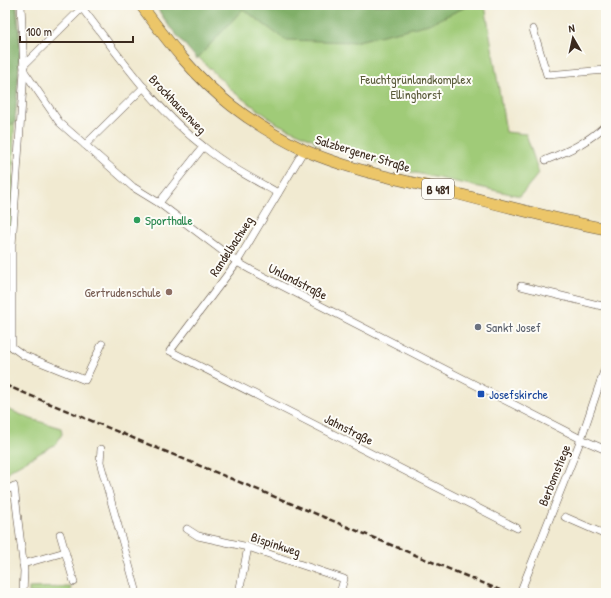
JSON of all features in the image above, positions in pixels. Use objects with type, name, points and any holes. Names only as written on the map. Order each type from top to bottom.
[{"type":"main road","name":"Salzbergener Straße","points":[[141,5],[178,53],[210,88],[254,121],[277,136],[304,150],[357,168],[538,215],[606,229]]},
{"type":"street","points":[[21,5],[24,68],[12,245],[12,347],[23,355],[85,380],[102,344]]},
{"type":"street","points":[[24,68],[83,6]]},
{"type":"street","name":"Brockhausenweg","points":[[83,6],[144,87],[172,118],[204,147],[239,171],[278,193]]},
{"type":"street","points":[[533,29],[547,76],[606,70]]},
{"type":"street","name":"Unlandstraße","points":[[24,68],[59,122],[133,187],[159,203],[237,262],[581,439],[606,450]]},
{"type":"street","points":[[85,145],[144,87]]},
{"type":"street","points":[[546,160],[567,152],[591,139],[606,125]]},
{"type":"street","points":[[159,203],[204,147]]},
{"type":"street","name":"Randelbachweg","points":[[170,351],[237,262],[304,150]]},
{"type":"street","points":[[521,286],[606,307]]},
{"type":"street","name":"Jahnstraße","points":[[170,351],[517,528]]},
{"type":"street","name":"Berbomstiege","points":[[520,593],[581,439],[605,375],[606,365]]},
{"type":"street","points":[[101,449],[100,462],[137,593]]},
{"type":"street","points":[[5,491],[14,486],[23,564],[23,593]]},
{"type":"street","points":[[565,517],[606,535]]},
{"type":"street","name":"Bispinkweg","points":[[187,529],[198,536],[248,547],[344,580],[340,593]]},
{"type":"street","points":[[60,534],[74,582]]},
{"type":"street","points":[[239,593],[248,547]]},
{"type":"street","points":[[23,564],[65,552]]},
{"type":"green space","points":[[5,5],[17,5],[20,35],[20,56],[14,135],[8,334],[9,345],[12,352],[5,361]]},
{"type":"green space","points":[[5,5],[16,5],[20,48],[15,123],[9,125],[5,113]]},
{"type":"green space","points":[[155,5],[470,5],[429,24],[354,42],[285,40],[243,9],[197,59],[169,26]]},
{"type":"green space","name":"Feuchtgrünlandkomplex Ellinghorst","points":[[158,5],[485,5],[506,132],[526,134],[539,173],[520,196],[393,168],[314,142],[314,140],[278,124],[235,93],[196,55]]},
{"type":"green space","points":[[5,408],[31,419],[61,428],[62,434],[56,444],[10,470],[6,479],[8,489],[5,493]]},
{"type":"green space","points":[[71,587],[70,593],[29,593],[29,588]]},
{"type":"railway","points":[[5,385],[507,593]]},
{"type":"place","name":"Sporthalle","points":[[137,220]]},
{"type":"place","name":"Gertrudenschule","points":[[169,292]]},
{"type":"place","name":"Sankt Josef","points":[[478,327]]},
{"type":"place","name":"Josefskirche","points":[[481,394]]}]
